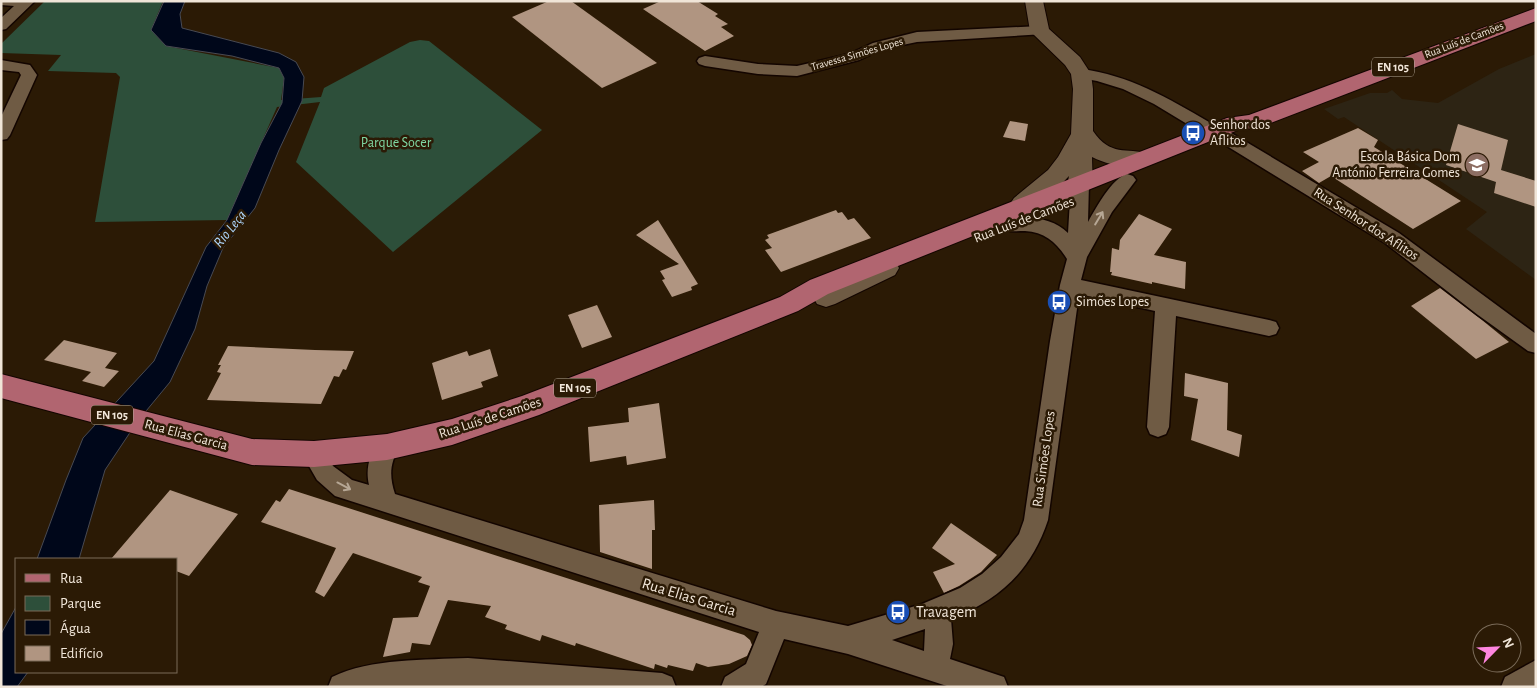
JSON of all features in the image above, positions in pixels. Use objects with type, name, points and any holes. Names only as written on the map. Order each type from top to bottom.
[{"type":"main road","name":"Rua Luís de Camões","points":[[1085,190],[1142,159],[1214,132],[1247,131],[1252,122],[1536,14]]},
{"type":"main road","name":"Rua Luís de Camões","points":[[355,450],[387,447],[452,432],[529,406],[789,304],[819,287],[1085,190],[1214,132]]},
{"type":"main road","name":"Rua Luís de Camões","points":[[789,304],[826,297],[1014,217]]},
{"type":"main road","name":"Rua Elias Garcia","points":[[1,386],[252,452],[314,454],[355,450]]},
{"type":"street","points":[[1,1],[14,1]]},
{"type":"street","points":[[1,13],[14,1]]},
{"type":"street","points":[[1,26],[28,1]]},
{"type":"street","points":[[1034,1],[1040,32],[1073,61],[1081,74]]},
{"type":"street","name":"Travessa Simões Lopes","points":[[705,61],[758,69],[797,71],[854,57],[878,46],[918,38],[1000,32],[1040,32]]},
{"type":"street","points":[[1,65],[24,68],[29,75],[1,134]]},
{"type":"street","name":"Rua Senhor dos Aflitos","points":[[1081,74],[1103,78],[1134,88],[1214,132],[1392,238],[1485,309],[1536,345]]},
{"type":"street","name":"Rua Simões Lopes","points":[[848,640],[937,614],[986,587],[1008,569],[1027,544],[1036,520],[1070,285],[1077,259],[1085,190],[1081,74]]},
{"type":"street","points":[[1082,132],[1095,150],[1108,157],[1123,161],[1142,159]]},
{"type":"street","name":"Rua Simões Lopes","points":[[1014,217],[1058,176],[1071,159],[1082,132]]},
{"type":"street","points":[[826,297],[891,266],[1206,141],[1214,132]]},
{"type":"street","name":"Rua Simões Lopes","points":[[1077,259],[1105,208],[1085,190]]},
{"type":"street","points":[[1014,217],[1060,234],[1069,244],[1077,259]]},
{"type":"street","points":[[1070,285],[1269,328]]},
{"type":"street","points":[[1158,427],[1166,305]]},
{"type":"street","points":[[386,501],[380,487],[378,474],[379,458],[387,447]]},
{"type":"street","name":"Rua Elias Garcia","points":[[314,454],[325,473],[344,488],[776,624],[848,640],[934,666],[994,687]]},
{"type":"street","points":[[934,666],[939,644],[937,614]]},
{"type":"street","points":[[751,682],[776,624]]},
{"type":"street","points":[[342,687],[402,675],[468,672],[662,687]]},
{"type":"street","points":[[1515,687],[1536,674]]},
{"type":"shaded area","name":"Escola Básica Dom António Ferreira Gomes","points":[[1536,54],[1536,280],[1466,229],[1487,212],[1344,117],[1338,119],[1324,109],[1370,93],[1387,93],[1392,90],[1402,99],[1438,103],[1499,69]]},
{"type":"green space","name":"Parque Socer","points":[[45,1],[163,1],[151,30],[166,46],[279,68],[284,78],[281,100],[321,97],[324,88],[410,42],[429,41],[542,130],[393,252],[296,162],[320,102],[277,107],[227,220],[95,222],[120,77],[116,73],[48,71],[61,55],[1,53],[1,44]]},
{"type":"water","name":"Rio Leça","points":[[164,1],[185,1],[180,14],[182,28],[279,53],[296,62],[304,77],[302,101],[255,208],[223,248],[207,286],[195,329],[170,382],[137,422],[105,470],[79,558],[37,558],[83,438],[154,361],[206,247],[227,220],[261,143],[282,103],[284,78],[279,68],[232,56],[166,46],[151,30]]},
{"type":"water","points":[[15,609],[15,673],[27,673],[17,687],[1,687],[1,634]]},
{"type":"building","points":[[549,1],[571,1],[657,63],[602,88],[512,17]]},
{"type":"building","points":[[661,1],[697,1],[718,14],[715,16],[728,24],[721,27],[734,36],[705,51],[643,9]]},
{"type":"building","points":[[1010,121],[1028,124],[1025,141],[1003,137]]},
{"type":"building","points":[[1458,124],[1508,140],[1501,170],[1536,181],[1536,207],[1494,193],[1496,182],[1446,165]]},
{"type":"building","points":[[1358,128],[1378,140],[1374,147],[1461,201],[1413,229],[1331,176],[1319,183],[1302,171],[1319,162],[1303,152]]},
{"type":"building","points":[[836,210],[838,213],[842,212],[848,220],[854,218],[871,238],[781,272],[765,250],[772,248],[765,240],[769,238],[767,235]]},
{"type":"building","points":[[1139,214],[1172,229],[1154,255],[1186,262],[1185,289],[1111,275],[1112,248],[1119,250],[1120,240]]},
{"type":"building","points":[[658,220],[698,284],[691,287],[692,290],[672,297],[662,280],[665,279],[660,271],[679,264],[636,235]]},
{"type":"building","points":[[1440,288],[1509,342],[1476,359],[1411,306]]},
{"type":"building","points":[[597,305],[612,337],[582,348],[568,315]]},
{"type":"building","points":[[64,340],[117,353],[105,368],[119,371],[104,387],[82,381],[91,372],[44,360]]},
{"type":"building","points":[[228,346],[354,351],[346,370],[343,369],[339,377],[334,376],[321,404],[207,400],[221,373],[217,372],[221,365],[218,365]]},
{"type":"building","points":[[490,349],[498,376],[481,382],[483,387],[442,400],[432,363],[467,351],[469,356]]},
{"type":"building","points":[[1185,373],[1228,383],[1227,430],[1242,435],[1239,457],[1191,440],[1198,399],[1184,396]]},
{"type":"building","points":[[659,403],[666,458],[627,465],[626,456],[590,462],[588,427],[629,422],[628,408]]},
{"type":"building","points":[[289,489],[744,635],[750,640],[752,645],[747,656],[729,664],[708,667],[696,663],[693,671],[668,665],[667,668],[655,664],[654,669],[576,643],[575,646],[542,635],[540,641],[505,629],[507,625],[485,617],[491,606],[448,600],[430,645],[412,643],[410,652],[383,657],[393,618],[418,617],[430,586],[418,582],[422,577],[353,553],[324,597],[315,592],[336,548],[261,522],[276,500],[280,502]]},
{"type":"building","points":[[170,490],[238,514],[189,576],[178,572],[178,558],[112,558]]},
{"type":"building","points":[[654,500],[655,530],[652,530],[652,569],[600,552],[599,505]]},
{"type":"building","points":[[951,523],[997,555],[981,572],[944,593],[933,572],[955,564],[932,548]]},
{"type":"place","name":"Senhor dos Aflitos","points":[[1193,133]]},
{"type":"place","name":"Escola Básica Dom António Ferreira Gomes","points":[[1477,165]]},
{"type":"place","name":"Simões Lopes","points":[[1059,302]]},
{"type":"place","name":"Travagem","points":[[898,612]]}]
